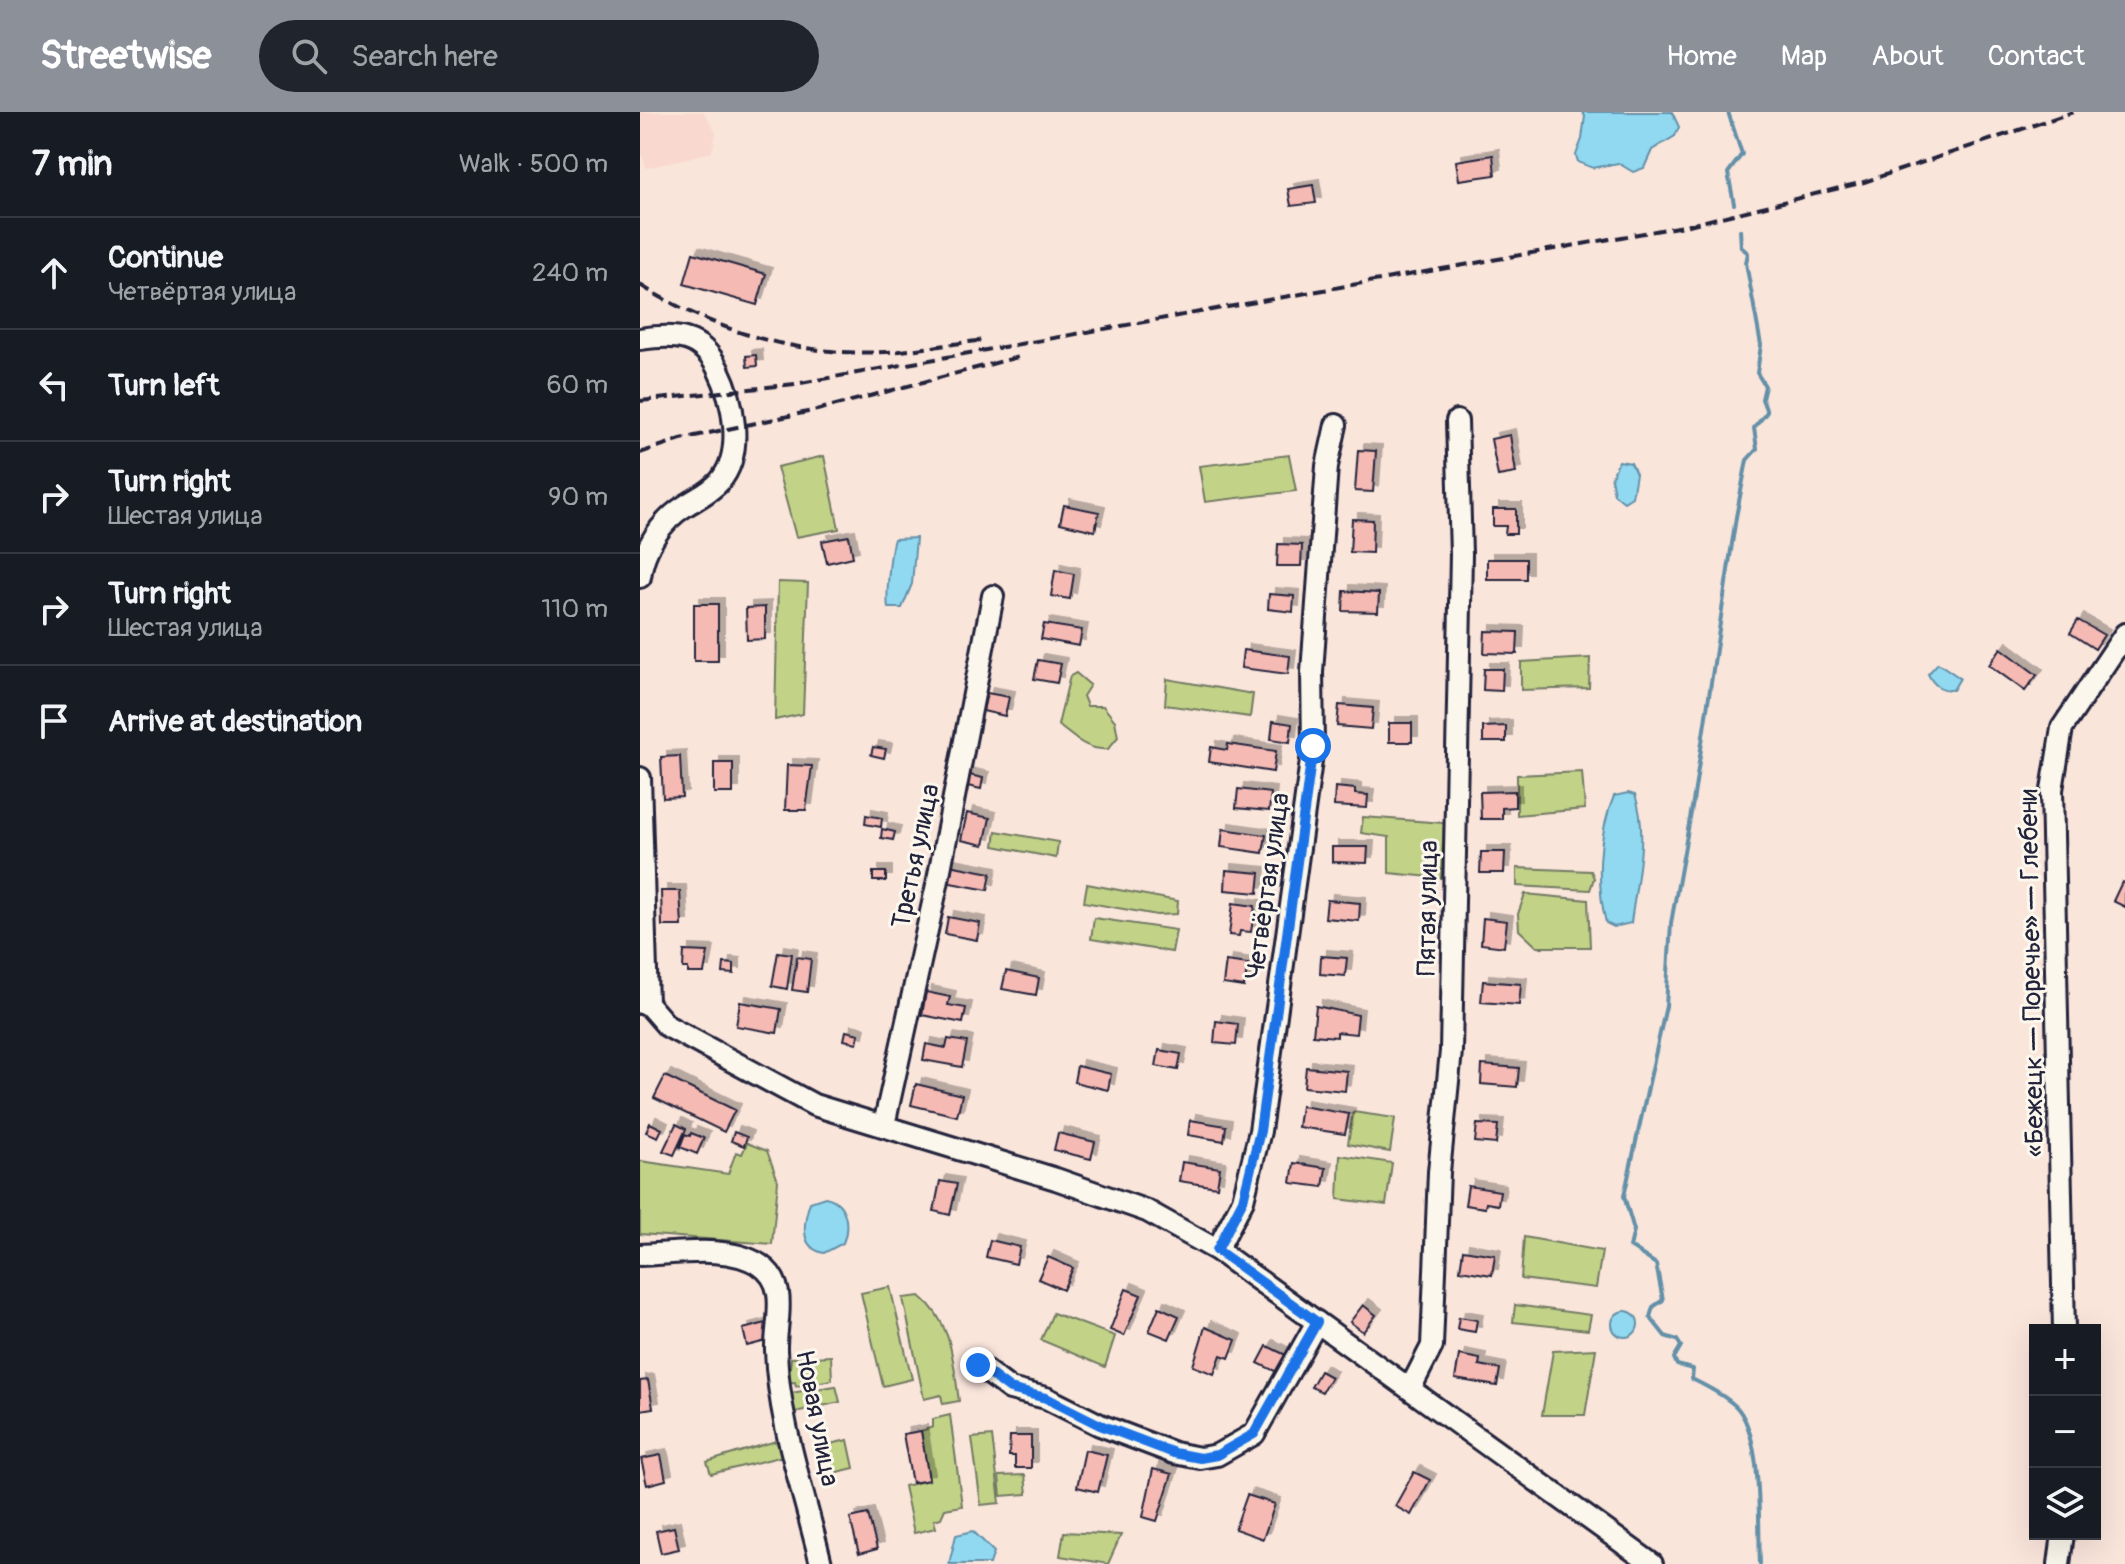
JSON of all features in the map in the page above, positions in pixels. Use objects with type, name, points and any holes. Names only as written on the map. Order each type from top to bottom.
[{"type":"street","points":[[640,339],[670,335],[695,340],[711,356],[726,390],[734,428],[731,457],[721,480],[664,523],[652,541],[640,577]]},
{"type":"street","name":"Пятая улица","points":[[1410,1389],[1432,1346],[1439,1172],[1451,1051],[1461,554],[1457,421]]},
{"type":"street","name":"Четвёртая улица","points":[[1217,1250],[1243,1200],[1260,1131],[1313,746],[1312,672],[1327,466],[1336,425]]},
{"type":"street","name":"Третья улица","points":[[884,1125],[937,885],[993,596]]},
{"type":"street","name":"«Бежецк — Поречье» — Глебени","points":[[2064,1324],[2052,790],[2062,728],[2125,634]]},
{"type":"street","points":[[640,778],[644,1003],[667,1026],[814,1105],[1147,1211],[1217,1250],[1652,1564]]},
{"type":"street","name":"Новая улица","points":[[640,1255],[732,1254],[761,1265],[776,1285],[780,1307],[776,1350],[786,1415],[821,1564]]},
{"type":"street","points":[[978,1365],[1010,1389],[1046,1398],[1100,1425],[1174,1453],[1200,1458],[1217,1455],[1254,1434],[1317,1322]]},
{"type":"street","points":[[2059,1564],[2062,1540]]},
{"type":"shaded area","points":[[640,112],[704,112],[716,133],[712,152],[647,168],[640,151]]},
{"type":"green space","points":[[1289,455],[1296,491],[1205,502],[1199,466]]},
{"type":"green space","points":[[824,456],[839,529],[796,537],[777,467]]},
{"type":"green space","points":[[778,582],[808,583],[803,714],[775,720]]},
{"type":"green space","points":[[1590,658],[1589,688],[1521,690],[1521,662]]},
{"type":"green space","points":[[1076,673],[1090,685],[1083,696],[1087,706],[1103,706],[1115,721],[1118,737],[1108,749],[1086,745],[1058,725],[1070,676]]},
{"type":"green space","points":[[1167,679],[1253,694],[1250,717],[1165,705]]},
{"type":"green space","points":[[1582,772],[1585,809],[1517,815],[1517,775]]},
{"type":"green space","points":[[1363,817],[1444,823],[1441,878],[1389,873],[1389,837],[1361,833]]},
{"type":"green space","points":[[996,831],[1058,842],[1056,858],[994,846]]},
{"type":"green space","points":[[1517,868],[1591,871],[1594,878],[1590,890],[1517,886]]},
{"type":"green space","points":[[1087,884],[1178,901],[1177,914],[1157,915],[1084,902]]},
{"type":"green space","points":[[1525,894],[1588,900],[1590,947],[1537,947],[1519,930],[1518,914]]},
{"type":"green space","points":[[1094,918],[1176,930],[1172,952],[1091,939]]},
{"type":"green space","points":[[1353,1112],[1395,1118],[1390,1152],[1348,1144]]},
{"type":"green space","points":[[747,1143],[767,1151],[778,1181],[772,1244],[640,1234],[640,1161],[728,1174],[736,1152],[742,1154]]},
{"type":"green space","points":[[1340,1155],[1392,1163],[1386,1205],[1338,1199]]},
{"type":"green space","points":[[1524,1237],[1602,1251],[1596,1288],[1521,1279]]},
{"type":"green space","points":[[890,1287],[912,1379],[883,1386],[861,1293]]},
{"type":"green space","points":[[920,1296],[939,1318],[950,1344],[959,1401],[943,1404],[941,1395],[924,1399],[903,1298]]},
{"type":"green space","points":[[1515,1305],[1591,1315],[1588,1330],[1513,1322]]},
{"type":"green space","points":[[1053,1313],[1115,1336],[1105,1367],[1041,1340]]},
{"type":"green space","points":[[1596,1349],[1585,1415],[1542,1415],[1553,1351]]},
{"type":"green space","points":[[831,1356],[832,1380],[796,1386],[795,1382],[786,1383],[784,1370],[790,1369],[791,1358]]},
{"type":"green space","points":[[836,1386],[840,1402],[795,1412],[790,1393]]},
{"type":"green space","points":[[950,1415],[962,1506],[945,1509],[941,1518],[934,1520],[936,1528],[914,1533],[904,1486],[929,1480],[921,1431],[933,1427],[933,1419]]},
{"type":"green space","points":[[992,1436],[1000,1503],[981,1505],[972,1438]]},
{"type":"green space","points":[[848,1440],[854,1468],[833,1473],[825,1445]]},
{"type":"green space","points":[[776,1441],[783,1456],[711,1474],[707,1462]]},
{"type":"green space","points":[[1025,1475],[1027,1494],[1001,1496],[999,1476]]},
{"type":"green space","points":[[1064,1532],[1121,1535],[1108,1564],[1060,1556]]},
{"type":"water","points":[[1582,112],[1672,112],[1679,127],[1675,136],[1652,150],[1644,168],[1633,172],[1618,163],[1593,168],[1578,162],[1576,155],[1582,139],[1585,116]]},
{"type":"water","points":[[1619,461],[1631,463],[1636,474],[1632,497],[1624,502],[1614,494],[1611,478]]},
{"type":"water","points":[[916,538],[912,584],[902,608],[888,608],[894,539]]},
{"type":"water","points":[[1938,663],[1960,678],[1953,690],[1938,686],[1928,674]]},
{"type":"water","points":[[1635,795],[1639,810],[1640,858],[1631,923],[1614,927],[1606,923],[1600,859],[1614,796]]},
{"type":"water","points":[[825,1197],[838,1203],[842,1209],[846,1229],[843,1243],[824,1253],[810,1245],[805,1225],[810,1202]]},
{"type":"water","points":[[1625,1311],[1634,1315],[1638,1324],[1634,1333],[1625,1337],[1616,1333],[1612,1324],[1616,1315]]},
{"type":"water","points":[[973,1531],[994,1552],[990,1564],[949,1564],[956,1535]]},
{"type":"building","points":[[1493,155],[1495,175],[1459,180],[1456,161]]},
{"type":"building","points":[[1313,185],[1316,203],[1291,206],[1288,189]]},
{"type":"building","points":[[693,253],[766,274],[757,305],[684,284]]},
{"type":"building","points":[[756,355],[757,366],[747,367],[746,356]]},
{"type":"building","points":[[1510,435],[1516,473],[1498,476],[1491,439]]},
{"type":"building","points":[[1358,450],[1376,451],[1373,492],[1355,491]]},
{"type":"building","points":[[1064,505],[1099,512],[1095,531],[1060,523]]},
{"type":"building","points":[[1493,509],[1516,509],[1516,534],[1505,534],[1506,526],[1493,526]]},
{"type":"building","points":[[1352,519],[1373,520],[1372,553],[1350,552]]},
{"type":"building","points":[[849,536],[853,557],[827,563],[822,541]]},
{"type":"building","points":[[1278,544],[1302,545],[1301,566],[1277,566]]},
{"type":"building","points":[[1487,559],[1526,559],[1526,579],[1487,579]]},
{"type":"building","points":[[1055,570],[1074,574],[1070,599],[1051,596]]},
{"type":"building","points":[[1344,591],[1379,593],[1378,612],[1343,611]]},
{"type":"building","points":[[1269,594],[1294,596],[1293,612],[1268,609]]},
{"type":"building","points":[[694,604],[718,604],[718,661],[694,661]]},
{"type":"building","points":[[765,607],[765,639],[747,640],[746,608]]},
{"type":"building","points":[[2078,620],[2104,635],[2095,649],[2070,633]]},
{"type":"building","points":[[1044,624],[1082,630],[1079,646],[1041,639]]},
{"type":"building","points":[[1485,631],[1518,632],[1517,654],[1484,653]]},
{"type":"building","points":[[2001,648],[2037,675],[2025,691],[1989,665]]},
{"type":"building","points":[[1243,650],[1290,656],[1288,674],[1241,668]]},
{"type":"building","points":[[1038,660],[1061,664],[1057,683],[1034,679]]},
{"type":"building","points":[[1484,669],[1503,669],[1502,691],[1483,690]]},
{"type":"building","points":[[987,693],[1009,697],[1005,716],[983,711]]},
{"type":"building","points":[[1339,705],[1373,708],[1371,729],[1337,726]]},
{"type":"building","points":[[1273,721],[1292,724],[1290,742],[1271,739]]},
{"type":"building","points":[[1389,723],[1412,723],[1412,742],[1389,742]]},
{"type":"building","points":[[1506,726],[1506,742],[1483,742],[1483,727]]},
{"type":"building","points":[[1228,744],[1276,751],[1273,772],[1209,762],[1211,747],[1227,750]]},
{"type":"building","points":[[873,747],[886,749],[884,758],[871,755]]},
{"type":"building","points":[[680,756],[682,797],[663,798],[661,757]]},
{"type":"building","points":[[714,763],[733,763],[733,793],[714,793]]},
{"type":"building","points":[[787,765],[812,766],[806,810],[785,810]]},
{"type":"building","points":[[965,774],[983,778],[981,789],[963,785]]},
{"type":"building","points":[[1335,787],[1355,789],[1355,794],[1368,795],[1367,808],[1334,806]]},
{"type":"building","points":[[1238,789],[1271,793],[1269,811],[1236,808]]},
{"type":"building","points":[[1515,791],[1515,807],[1502,808],[1502,819],[1481,819],[1480,792]]},
{"type":"building","points":[[967,813],[990,818],[984,845],[961,840]]},
{"type":"building","points":[[866,815],[882,818],[881,827],[865,824]]},
{"type":"building","points":[[882,829],[895,832],[893,840],[881,838]]},
{"type":"building","points":[[1223,829],[1266,835],[1263,853],[1221,847]]},
{"type":"building","points":[[1332,847],[1368,847],[1367,863],[1332,862]]},
{"type":"building","points":[[1481,852],[1505,852],[1504,873],[1480,873]]},
{"type":"building","points":[[949,865],[991,873],[988,890],[945,882]]},
{"type":"building","points":[[1226,870],[1260,873],[1258,893],[1225,890]]},
{"type":"building","points":[[873,872],[886,872],[886,881],[873,881]]},
{"type":"building","points":[[2122,882],[2125,883],[2125,907],[2113,901]]},
{"type":"building","points":[[661,891],[680,891],[682,926],[662,926]]},
{"type":"building","points":[[1327,900],[1360,903],[1359,921],[1325,918]]},
{"type":"building","points":[[1233,903],[1255,906],[1251,932],[1240,931],[1239,936],[1229,935]]},
{"type":"building","points":[[948,917],[980,923],[977,940],[945,934]]},
{"type":"building","points":[[1483,918],[1507,921],[1504,947],[1481,944]]},
{"type":"building","points":[[684,951],[708,952],[704,973],[688,973],[688,968],[683,968]]},
{"type":"building","points":[[778,952],[792,954],[787,989],[772,986]]},
{"type":"building","points":[[1321,956],[1347,958],[1345,976],[1320,974]]},
{"type":"building","points":[[797,957],[811,959],[807,992],[792,990]]},
{"type":"building","points":[[1226,961],[1248,964],[1244,987],[1223,984]]},
{"type":"building","points":[[724,963],[734,964],[734,974],[723,973]]},
{"type":"building","points":[[1006,971],[1039,978],[1036,995],[1002,989]]},
{"type":"building","points":[[1483,981],[1521,984],[1519,1005],[1481,1002]]},
{"type":"building","points":[[926,992],[950,997],[948,1005],[966,1008],[963,1023],[922,1015]]},
{"type":"building","points":[[740,1002],[781,1009],[777,1033],[736,1026]]},
{"type":"building","points":[[1316,1006],[1358,1015],[1356,1034],[1337,1032],[1337,1037],[1313,1035]]},
{"type":"building","points":[[1216,1021],[1238,1024],[1236,1045],[1214,1043]]},
{"type":"building","points":[[846,1031],[859,1034],[857,1043],[844,1040]]},
{"type":"building","points":[[948,1039],[967,1042],[962,1067],[923,1060],[926,1044],[946,1048]]},
{"type":"building","points":[[1159,1050],[1181,1054],[1178,1070],[1156,1066]]},
{"type":"building","points":[[1482,1065],[1519,1068],[1517,1087],[1481,1084]]},
{"type":"building","points":[[1077,1066],[1111,1074],[1108,1090],[1074,1082]]},
{"type":"building","points":[[1306,1067],[1347,1071],[1345,1091],[1304,1087]]},
{"type":"building","points":[[665,1076],[735,1110],[724,1132],[654,1098]]},
{"type":"building","points":[[916,1084],[962,1095],[957,1116],[911,1105]]},
{"type":"building","points":[[1301,1106],[1349,1114],[1345,1134],[1298,1127]]},
{"type":"building","points":[[1190,1120],[1226,1126],[1224,1141],[1188,1135]]},
{"type":"building","points":[[650,1123],[662,1129],[658,1137],[646,1132]]},
{"type":"building","points":[[676,1124],[686,1129],[674,1155],[663,1151]]},
{"type":"building","points":[[1477,1124],[1498,1125],[1496,1144],[1475,1142]]},
{"type":"building","points":[[734,1132],[747,1137],[744,1146],[731,1141]]},
{"type":"building","points":[[691,1133],[704,1138],[697,1154],[680,1147],[685,1134],[690,1136]]},
{"type":"building","points":[[1058,1133],[1095,1142],[1091,1159],[1054,1150]]},
{"type":"building","points":[[1182,1162],[1220,1168],[1217,1187],[1179,1181]]},
{"type":"building","points":[[1294,1163],[1326,1168],[1323,1187],[1291,1183]]},
{"type":"building","points":[[940,1181],[957,1184],[950,1215],[934,1211]]},
{"type":"building","points":[[1468,1186],[1500,1191],[1498,1205],[1486,1203],[1485,1208],[1465,1205]]},
{"type":"building","points":[[990,1240],[1020,1247],[1016,1264],[986,1257]]},
{"type":"building","points":[[1463,1250],[1495,1255],[1492,1275],[1460,1270]]},
{"type":"building","points":[[1048,1257],[1073,1268],[1063,1290],[1038,1279]]},
{"type":"building","points":[[1126,1289],[1141,1295],[1124,1336],[1110,1330]]},
{"type":"building","points":[[1363,1305],[1376,1315],[1363,1332],[1350,1322]]},
{"type":"building","points":[[1159,1307],[1179,1316],[1169,1339],[1149,1331]]},
{"type":"building","points":[[1459,1317],[1477,1320],[1475,1332],[1457,1329]]},
{"type":"building","points":[[766,1323],[770,1340],[747,1346],[743,1329]]},
{"type":"building","points":[[1205,1327],[1236,1340],[1229,1358],[1221,1355],[1214,1374],[1193,1366]]},
{"type":"building","points":[[1267,1346],[1290,1357],[1281,1374],[1258,1363]]},
{"type":"building","points":[[1459,1355],[1480,1359],[1479,1365],[1500,1369],[1497,1386],[1455,1379]]},
{"type":"building","points":[[1320,1371],[1331,1377],[1322,1392],[1311,1387]]},
{"type":"building","points":[[648,1380],[653,1408],[640,1410],[640,1381]]},
{"type":"building","points":[[921,1431],[929,1480],[912,1483],[903,1434]]},
{"type":"building","points":[[1010,1436],[1031,1436],[1031,1468],[1015,1468],[1015,1456],[1009,1456]]},
{"type":"building","points":[[1085,1450],[1107,1455],[1098,1492],[1077,1487]]},
{"type":"building","points":[[661,1455],[666,1480],[647,1485],[641,1459]]},
{"type":"building","points":[[1153,1469],[1172,1474],[1157,1521],[1143,1517]]},
{"type":"building","points":[[1414,1472],[1430,1480],[1411,1515],[1395,1506]]},
{"type":"building","points":[[1247,1495],[1275,1504],[1263,1539],[1235,1529]]},
{"type":"building","points":[[868,1514],[877,1549],[859,1554],[850,1518]]},
{"type":"building","points":[[674,1527],[679,1549],[661,1553],[656,1531]]},
{"type":"waterway","points":[[1728,112],[1742,154],[1728,173],[1734,204]]},
{"type":"waterway","points":[[1740,230],[1741,247],[1748,253],[1746,263],[1761,345],[1757,373],[1765,386],[1762,399],[1767,412],[1754,428],[1757,449],[1747,460],[1736,517],[1693,802],[1671,923],[1666,1006],[1624,1196],[1634,1230],[1630,1247],[1656,1264],[1663,1300],[1653,1307],[1650,1317],[1665,1336],[1677,1340],[1681,1346],[1674,1358],[1677,1365],[1693,1369],[1692,1379],[1730,1401],[1747,1424],[1758,1484],[1760,1564]]},
{"type":"railway","points":[[640,401],[795,384],[1689,225],[1864,182],[2073,112]]},
{"type":"railway","points":[[640,285],[727,328],[789,345],[821,350],[886,352],[984,340]]},
{"type":"railway","points":[[640,453],[681,439],[817,410],[1018,357]]},
{"type":"route","points":[[978,1365],[1010,1389],[1046,1398],[1100,1425],[1174,1453],[1200,1458],[1217,1455],[1254,1434],[1271,1408],[1317,1322],[1217,1250],[1243,1200],[1260,1131],[1313,746]]}]
